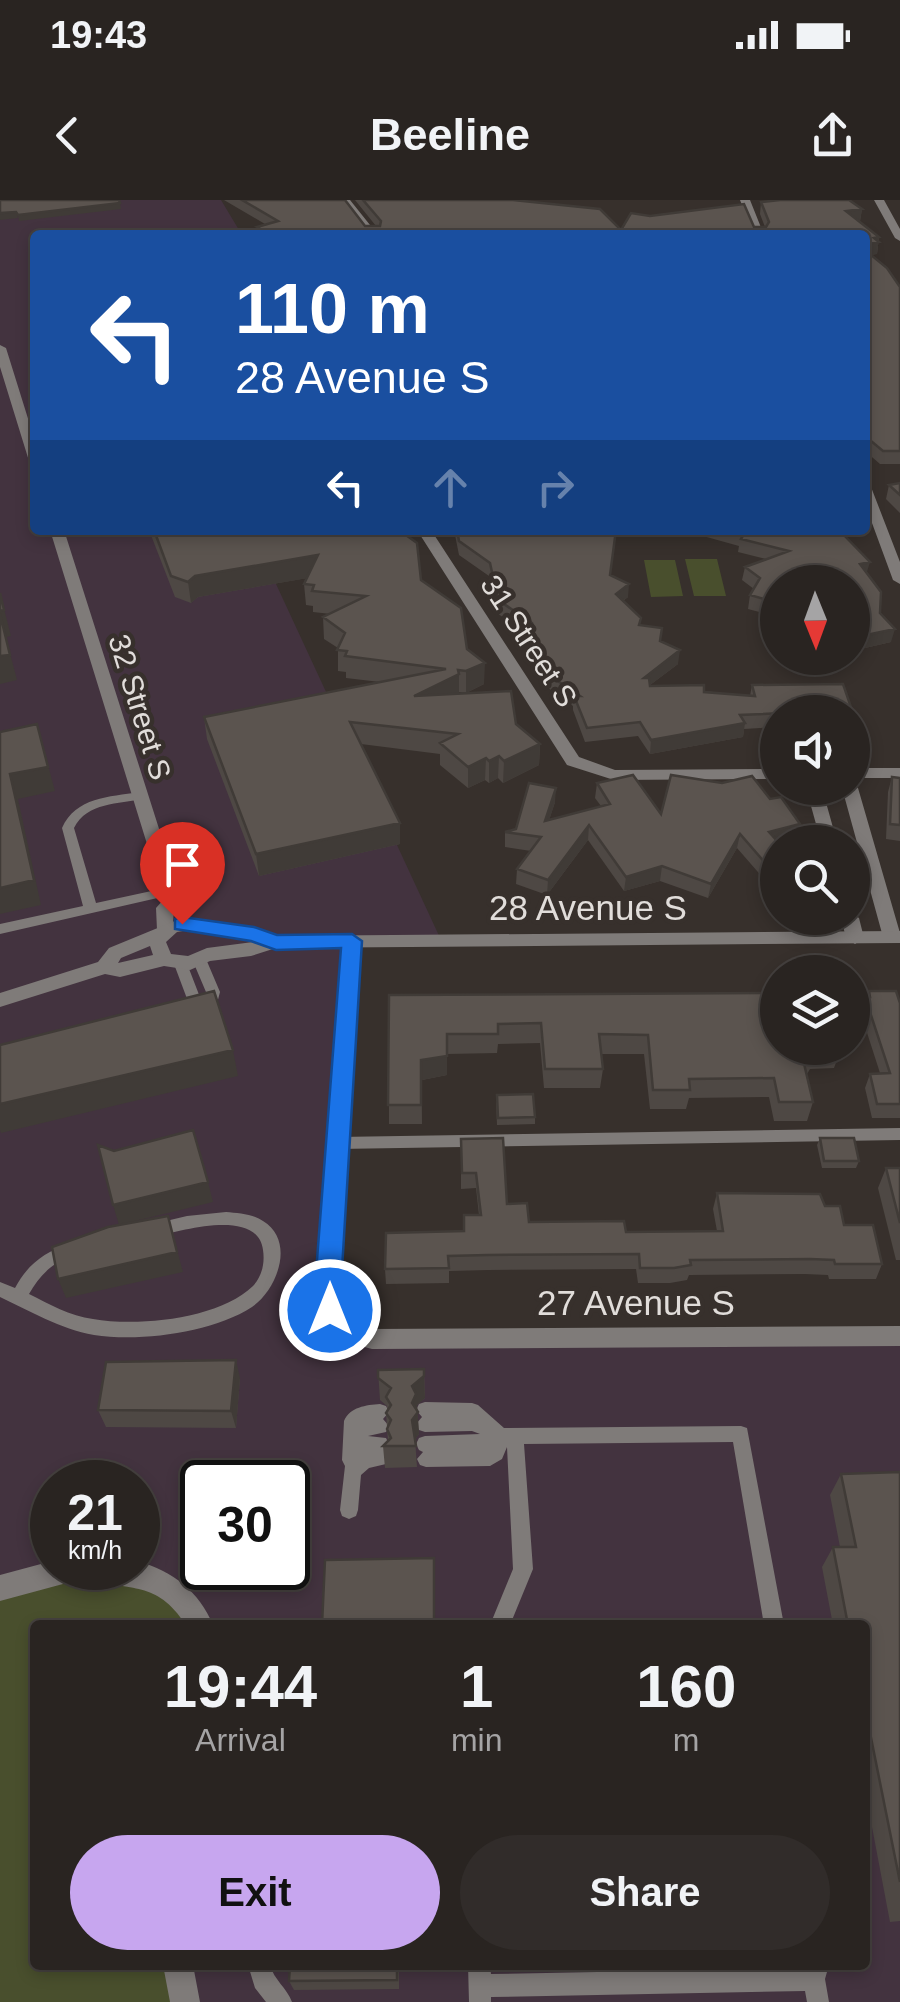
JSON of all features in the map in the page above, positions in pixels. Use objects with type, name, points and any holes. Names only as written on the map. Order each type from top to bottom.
[{"type":"street","points":[[345,200],[369,230]]},
{"type":"street","points":[[745,200],[756,230]]},
{"type":"street","points":[[879,200],[900,238]]},
{"type":"street","points":[[0,348],[30,445]]},
{"type":"street","points":[[870,500],[900,580]]},
{"type":"street","name":"32 Street S","points":[[58,535],[171,896],[184,902],[200,926]]},
{"type":"street","name":"31 Street S","points":[[427,535],[574,760],[596,771],[628,776],[760,774]]},
{"type":"street","points":[[870,772],[900,772]]},
{"type":"street","points":[[855,805],[896,937]]},
{"type":"street","points":[[171,896],[156,948],[188,959],[214,942],[200,926]]},
{"type":"street","name":"28 Avenue S","points":[[105,967],[115,953],[163,933],[200,926],[254,934],[276,942]]},
{"type":"street","name":"28 Avenue S","points":[[0,1000],[105,967],[120,970],[251,950],[276,942],[896,937]]},
{"type":"street","points":[[338,1144],[352,941]]},
{"type":"street","name":"27 Avenue S","points":[[338,1144],[328,1286],[330,1310],[344,1329],[372,1338],[900,1336]]},
{"type":"street","points":[[0,1588],[30,1580]]},
{"type":"street","points":[[160,1583],[172,1588],[196,1620]]},
{"type":"street","points":[[179,1970],[185,2002]]},
{"type":"lane","points":[[91,909],[68,828],[70,820],[83,808],[139,796]]},
{"type":"lane","points":[[0,929],[171,896]]},
{"type":"lane","points":[[180,1016],[211,1006],[214,997],[188,959]]},
{"type":"lane","points":[[338,1144],[900,1134]]},
{"type":"lane","points":[[0,1290],[61,1319],[95,1328],[149,1329],[239,1306],[260,1290],[272,1269],[272,1244],[263,1226],[244,1218],[168,1226],[132,1236]]},
{"type":"lane","points":[[20,1297],[26,1280],[42,1264],[61,1253],[97,1244]]},
{"type":"lane","points":[[508,1436],[490,1458],[425,1434],[477,1424],[508,1436],[742,1434],[773,1620]]},
{"type":"lane","points":[[349,1510],[351,1459],[364,1428],[380,1435],[365,1460],[351,1459]]},
{"type":"lane","points":[[502,1620],[523,1568],[508,1436]]},
{"type":"lane","points":[[260,1970],[263,1980],[281,2002]]},
{"type":"lane","points":[[480,1984],[817,1982]]},
{"type":"shaded area","points":[[0,200],[221,200],[239,230],[30,230],[30,535],[253,535],[441,940],[352,941],[328,1285],[344,1329],[900,1336],[900,2002],[185,2002],[179,1970],[870,1970],[870,1620],[194,1620],[157,1590],[160,1590],[160,1460],[30,1460],[30,1580],[0,1588]]},
{"type":"green space","points":[[685,559],[717,559],[726,596],[694,596]]},
{"type":"green space","points":[[644,560],[675,560],[683,596],[651,597]]},
{"type":"green space","points":[[30,1580],[30,1590],[156,1590],[193,1620],[30,1620],[30,1970],[179,1970],[185,2002],[0,2002],[0,1588]]},
{"type":"building","points":[[0,200],[120,203],[18,215],[0,213]]},
{"type":"building","points":[[242,200],[345,200],[365,226],[380,226],[381,221],[363,200],[513,200],[600,209],[621,230],[257,227],[278,221]]},
{"type":"building","points":[[849,200],[862,209],[846,211],[879,237],[874,238],[879,242],[870,243],[870,230],[621,230],[631,213],[650,216],[744,204],[754,227],[766,227],[769,222],[761,202]]},
{"type":"building","points":[[870,254],[887,268],[900,287],[900,451],[883,451],[870,440]]},
{"type":"building","points":[[900,483],[900,495],[889,485]]},
{"type":"building","points":[[156,535],[406,535],[417,543],[421,580],[461,608],[467,649],[485,663],[458,670],[459,674],[414,696],[511,691],[516,724],[540,744],[504,761],[499,756],[489,761],[486,758],[468,767],[440,743],[458,734],[350,722],[400,823],[256,854],[204,717],[446,669],[345,656],[347,651],[337,650],[345,633],[323,617],[366,596],[312,591],[314,585],[304,584],[318,555],[195,576],[188,582],[171,576]]},
{"type":"building","points":[[458,535],[615,535],[610,575],[629,584],[616,594],[641,618],[639,625],[662,628],[660,641],[680,650],[644,678],[649,678],[650,686],[704,685],[704,692],[755,696],[752,685],[843,684],[847,695],[760,695],[760,714],[740,715],[745,723],[651,740],[640,722],[587,728],[574,696],[580,696],[540,669],[532,623],[498,600],[490,563],[459,541]]},
{"type":"building","points":[[743,535],[844,535],[870,562],[760,565],[760,578],[745,567],[789,551],[741,539]]},
{"type":"building","points":[[870,577],[881,592],[880,613],[895,629],[870,634]]},
{"type":"building","points":[[760,578],[760,598],[750,595]]},
{"type":"building","points":[[0,614],[10,655],[0,656]]},
{"type":"building","points":[[37,724],[48,767],[10,774],[34,880],[0,888],[0,732]]},
{"type":"building","points":[[633,775],[661,814],[671,775],[722,783],[752,776],[760,786],[760,805],[787,805],[800,824],[760,825],[760,857],[740,834],[711,884],[662,866],[626,877],[589,825],[548,880],[517,869],[541,837],[505,832],[516,829],[529,783],[556,788],[545,821],[610,804],[597,783]]},
{"type":"building","points":[[892,777],[900,778],[900,825],[890,824]]},
{"type":"building","points":[[214,991],[233,1050],[0,1104],[0,1045]]},
{"type":"building","points":[[870,991],[896,991],[900,1003],[900,1104],[877,1104],[870,1074],[890,1073],[870,1012]]},
{"type":"building","points":[[760,993],[760,1065],[804,1065],[813,1102],[779,1102],[774,1078],[689,1079],[690,1090],[653,1090],[648,1035],[599,1034],[603,1069],[545,1069],[541,1023],[498,1024],[498,1034],[447,1034],[447,1056],[421,1060],[421,1105],[388,1105],[389,995]]},
{"type":"building","points":[[533,1094],[535,1117],[498,1118],[497,1095]]},
{"type":"building","points":[[193,1130],[208,1182],[113,1205],[98,1145],[114,1151]]},
{"type":"building","points":[[503,1138],[507,1204],[527,1203],[529,1222],[624,1221],[626,1232],[723,1231],[717,1193],[820,1194],[825,1206],[840,1206],[844,1225],[873,1225],[882,1264],[835,1264],[834,1260],[810,1259],[690,1260],[691,1265],[674,1268],[640,1268],[639,1254],[488,1255],[448,1256],[449,1268],[385,1269],[386,1233],[464,1231],[464,1215],[481,1215],[476,1173],[462,1173],[461,1139]]},
{"type":"building","points":[[820,1138],[854,1138],[859,1161],[824,1161]]},
{"type":"building","points":[[886,1168],[900,1168],[900,1223]]},
{"type":"building","points":[[168,1216],[177,1252],[58,1279],[52,1247],[108,1227]]},
{"type":"building","points":[[236,1360],[231,1411],[98,1410],[106,1362]]},
{"type":"building","points":[[424,1369],[424,1376],[412,1386],[416,1394],[412,1403],[418,1412],[412,1420],[416,1446],[383,1446],[391,1438],[387,1429],[391,1420],[386,1413],[391,1405],[386,1397],[391,1388],[378,1378],[378,1370]]},
{"type":"building","points":[[900,1472],[900,1882],[870,1733],[870,1620],[847,1620],[833,1547],[856,1547],[841,1474]]},
{"type":"building","points":[[434,1558],[434,1620],[322,1620],[325,1560]]},
{"type":"building","points":[[290,1970],[397,1970],[397,1980],[289,1981]]},
{"type":"route","points":[[182,924],[254,934],[276,942],[352,941],[328,1286],[330,1310]]}]
